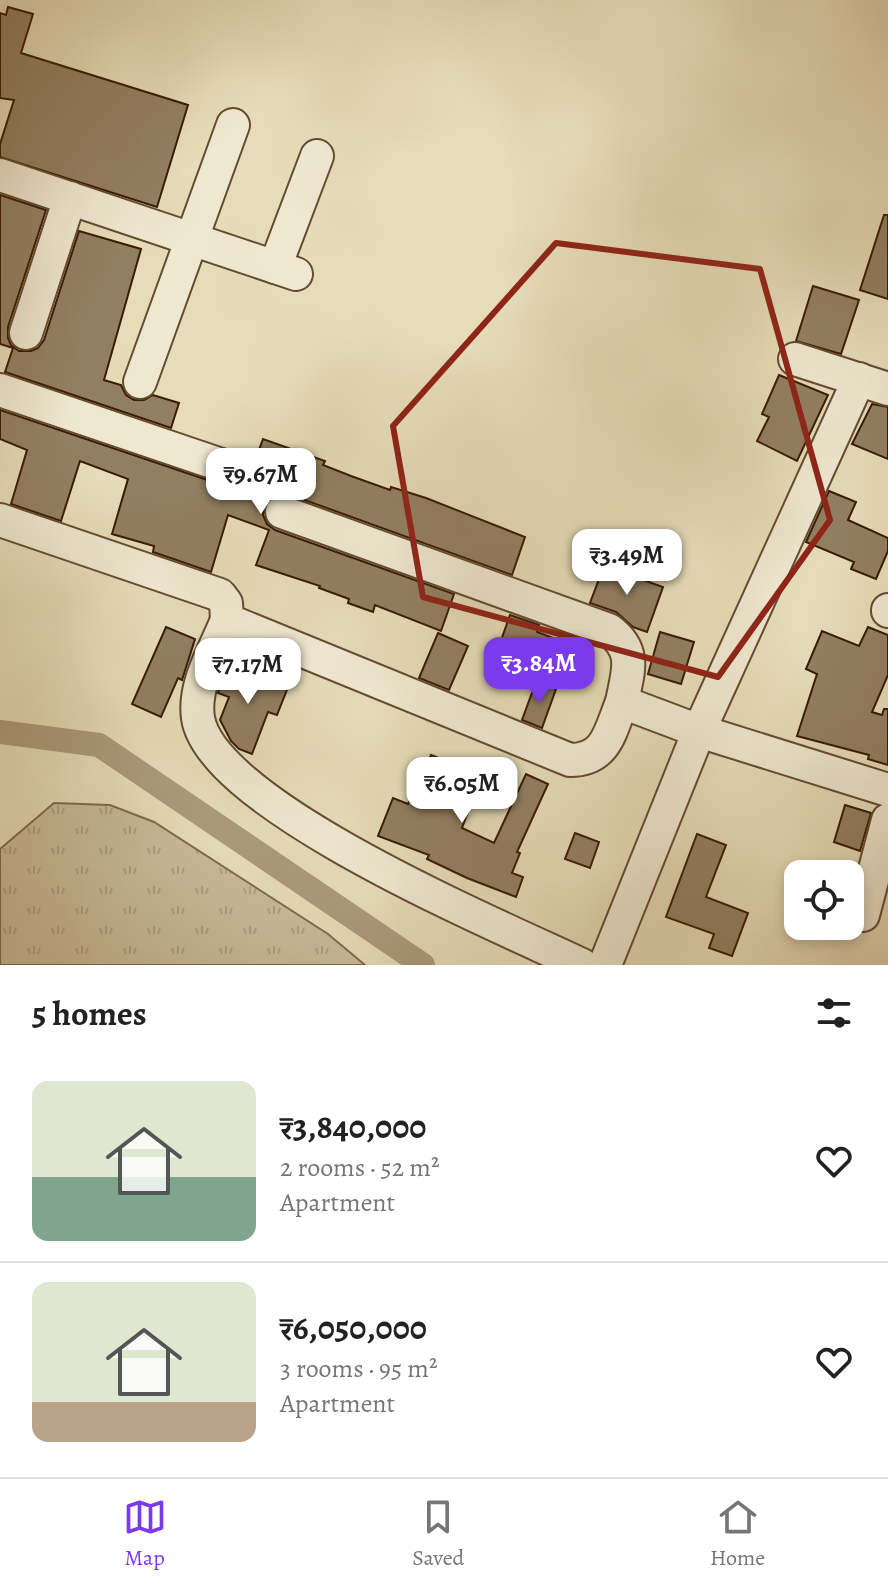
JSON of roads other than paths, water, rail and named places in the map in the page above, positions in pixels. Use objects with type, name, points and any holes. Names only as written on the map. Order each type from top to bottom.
[{"type":"street","points":[[140,382],[233,125]]},
{"type":"street","points":[[0,175],[286,271],[317,156]]},
{"type":"street","points":[[26,333],[70,198]]},
{"type":"street","points":[[605,965],[699,731],[873,384],[795,359]]},
{"type":"street","points":[[0,390],[239,471]]},
{"type":"street","points":[[227,620],[570,760],[585,760],[602,750],[622,702],[629,665],[623,640],[609,630],[282,512]]},
{"type":"street","points":[[0,520],[225,598],[227,620],[198,696],[198,719],[206,742],[224,761],[283,812],[352,854],[582,965]]},
{"type":"street","points":[[622,702],[699,731],[888,790]]},
{"type":"street","points":[[864,911],[888,820]]},
{"type":"waterway","points":[[0,732],[99,745],[423,965]]}]
